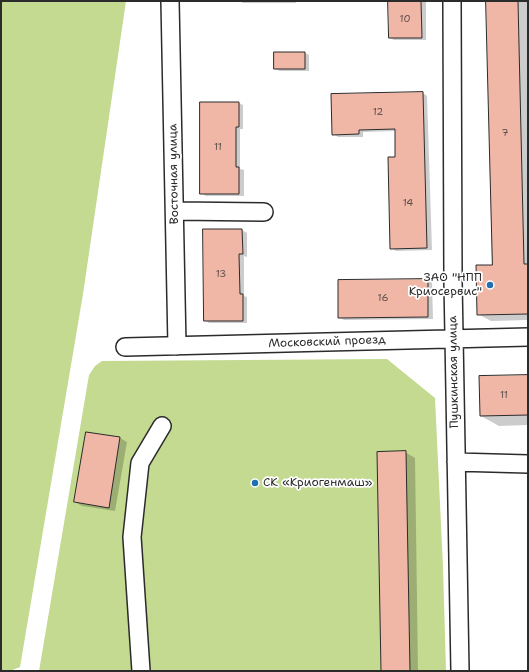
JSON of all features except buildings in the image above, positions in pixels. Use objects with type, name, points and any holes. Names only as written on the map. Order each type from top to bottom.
[{"type":"street","name":"Восточная улица","points":[[170,1],[177,346]]},
{"type":"street","name":"Пушкинская улица","points":[[452,1],[454,339],[460,671]]},
{"type":"street","points":[[175,211],[264,212]]},
{"type":"street","name":"Московский проезд","points":[[125,347],[528,337]]},
{"type":"street","points":[[141,671],[132,537],[140,463],[162,426]]},
{"type":"street","points":[[456,462],[528,464]]},
{"type":"green space","points":[[1,1],[126,1],[83,294],[20,667],[10,671],[1,671]]},
{"type":"green space","name":"СК «Криогенмаш»","points":[[387,359],[435,398],[446,671],[39,671],[89,375],[95,366],[102,361]]},
{"type":"place","name":"ЗАО \"НПП Криосервис\"","points":[[490,285]]},
{"type":"place","name":"СК «Криогенмаш»","points":[[255,483]]}]
